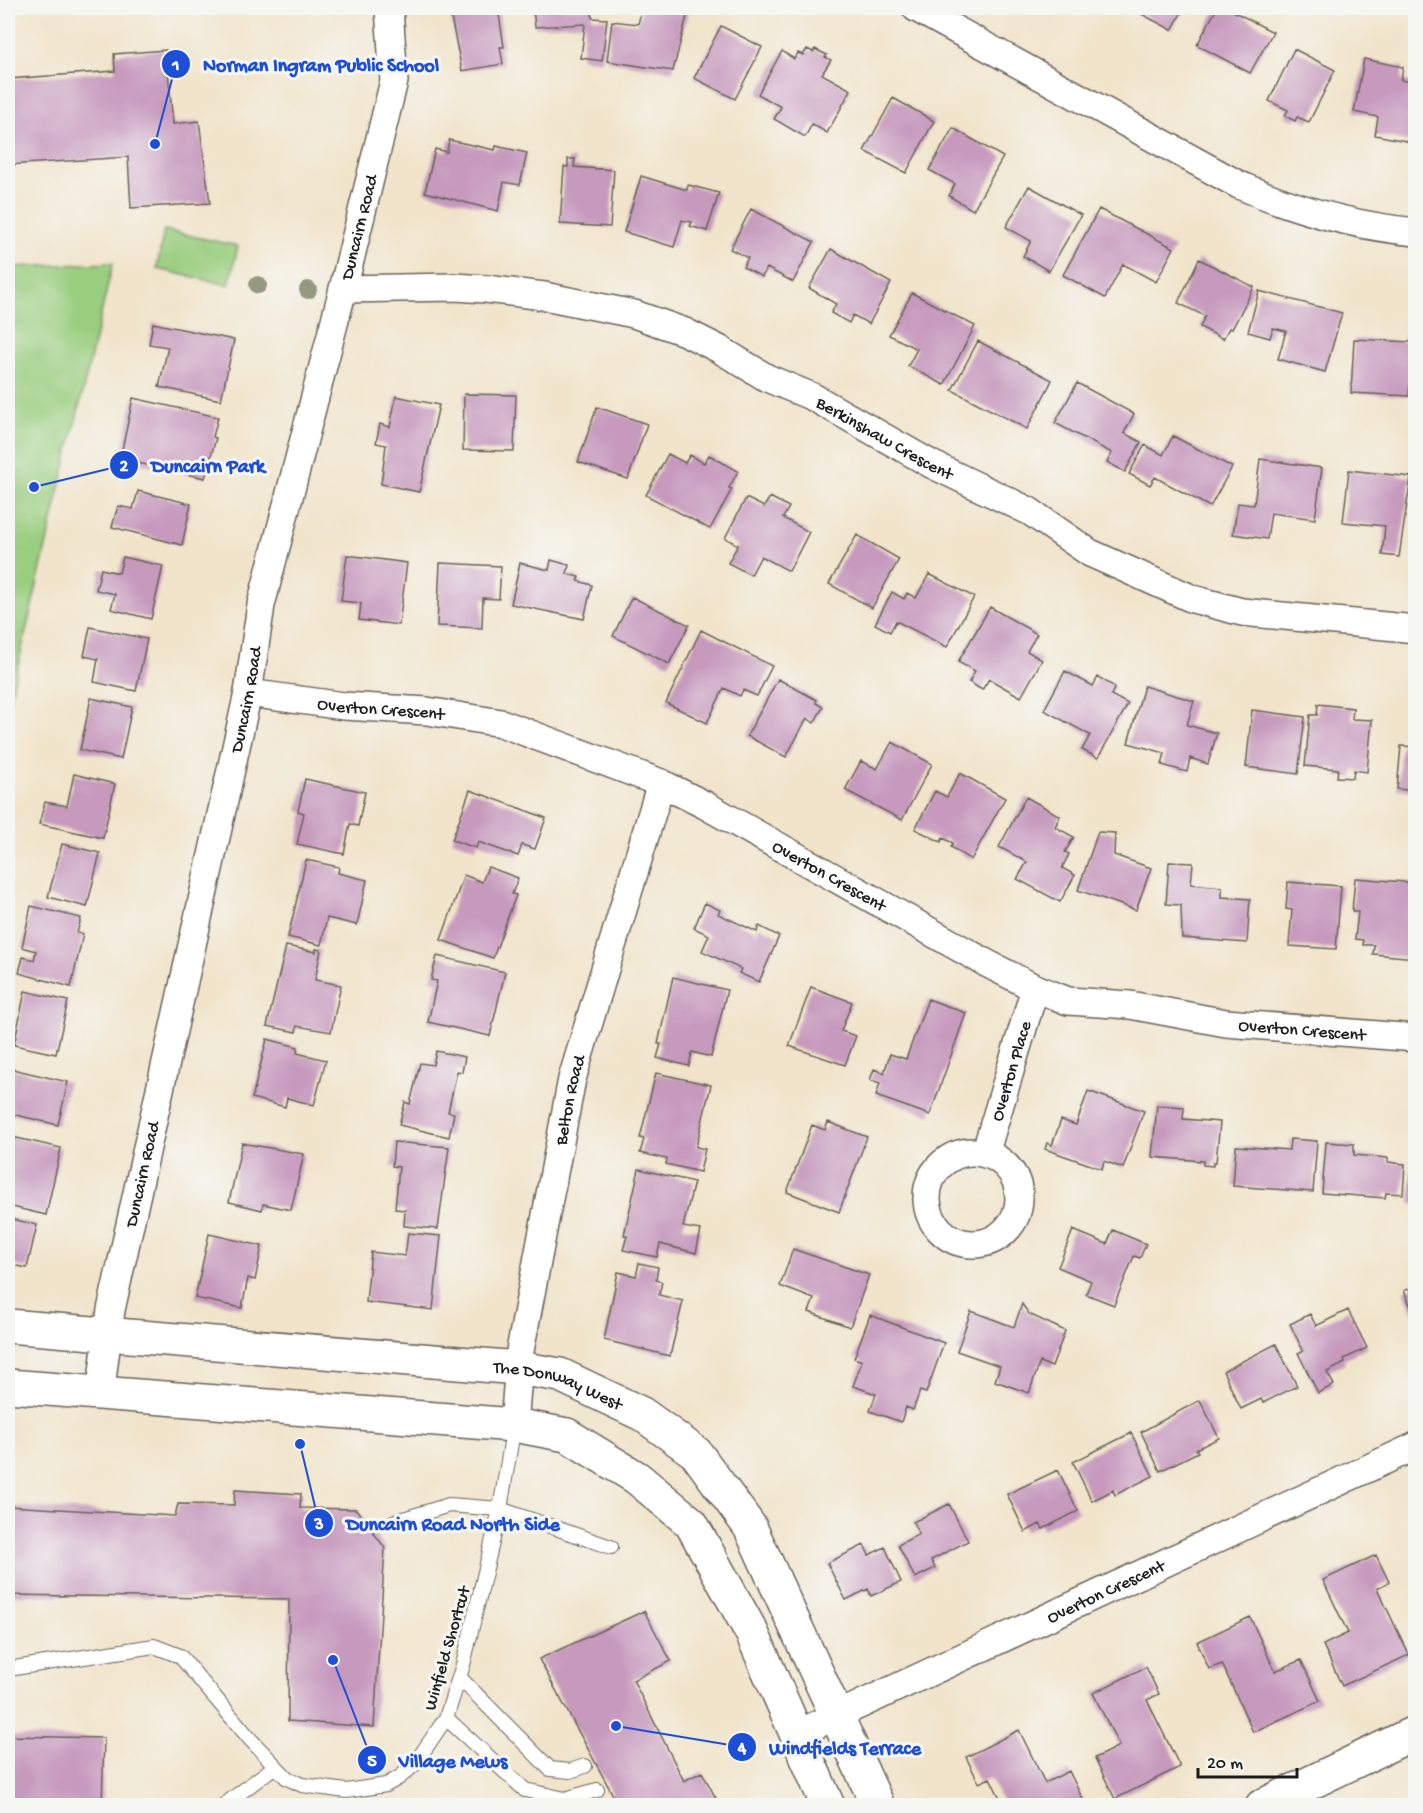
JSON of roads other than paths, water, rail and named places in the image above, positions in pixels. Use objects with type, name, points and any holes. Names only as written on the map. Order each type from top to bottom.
[{"type":"street","name":"Duncairn Road","points":[[100,1395],[107,1332],[248,693],[261,605],[344,289],[394,81],[389,8]]},
{"type":"street","points":[[916,8],[1239,185],[1284,204],[1329,219],[1416,232]]},
{"type":"street","name":"Berkinshaw Crescent","points":[[344,289],[455,287],[496,290],[544,296],[634,314],[685,332],[719,349],[767,378],[813,397],[931,464],[1029,511],[1090,553],[1193,598],[1242,612],[1416,629]]},
{"type":"street","name":"Overton Crescent","points":[[248,693],[344,706],[427,711],[501,723],[661,783],[1035,988],[1068,1001],[1130,1005],[1226,1023],[1416,1038]]},
{"type":"street","name":"Belton Road","points":[[514,1425],[518,1368],[572,1079],[661,783]]},
{"type":"street","name":"Overton Place","points":[[985,1154],[1035,988]]},
{"type":"street","name":"The Donway West","points":[[8,1326],[107,1332],[518,1368],[560,1375],[642,1414],[696,1453],[750,1527],[878,1806]]},
{"type":"street","points":[[8,1386],[100,1395],[514,1425],[567,1435],[637,1478],[691,1523],[752,1633],[828,1806]]},
{"type":"street","name":"Overton Crescent","points":[[797,1734],[1416,1446]]},
{"type":"street","points":[[1262,1806],[1416,1732]]},
{"type":"lane","name":"Winfield Shortcut","points":[[8,1669],[154,1646],[180,1656],[274,1767],[295,1783],[346,1791],[386,1785],[414,1765],[446,1718],[459,1677],[501,1509],[514,1425]]},
{"type":"lane","points":[[394,1522],[449,1505],[501,1509],[611,1547]]},
{"type":"lane","points":[[459,1677],[550,1769],[570,1771],[585,1766]]},
{"type":"lane","points":[[446,1718],[525,1790],[565,1799],[597,1790]]},
{"type":"lane","points":[[223,1806],[274,1767]]},
{"type":"place","name":"Norman Ingram Public School","points":[[155,144]]},
{"type":"place","name":"Duncairn Park","points":[[34,487]]},
{"type":"place","name":"Duncairn Road North Side","points":[[300,1444]]},
{"type":"place","name":"Village Mews","points":[[333,1660]]},
{"type":"place","name":"Windfields Terrace","points":[[616,1726]]}]
